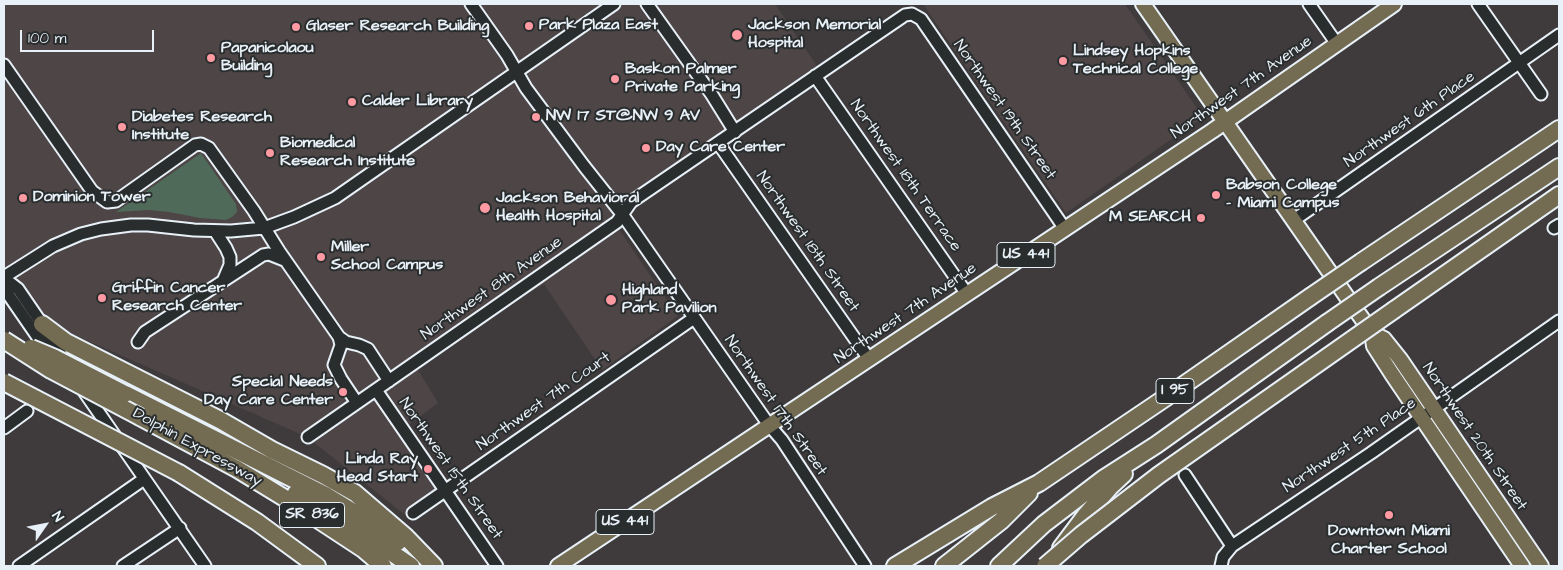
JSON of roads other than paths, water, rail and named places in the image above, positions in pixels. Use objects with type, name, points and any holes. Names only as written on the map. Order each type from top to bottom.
[{"type":"highway","name":"I 95","points":[[944,566],[1001,521],[1039,483],[1559,129]]},
{"type":"highway","name":"I 95","points":[[999,566],[1052,518],[1103,479],[1156,445],[1327,322],[1559,168]]},
{"type":"highway","points":[[1047,566],[1089,529],[1159,475],[1559,195]]},
{"type":"highway","points":[[42,324],[66,342],[220,420],[272,450],[355,493],[399,531],[434,566]]},
{"type":"highway","points":[[4,338],[55,358],[327,496],[382,531],[430,566]]},
{"type":"highway","name":"Dolphin Expressway","points":[[4,338],[51,370],[237,469],[331,527],[363,549],[383,566]]},
{"type":"highway","name":"Dolphin Expressway","points":[[4,382],[179,473],[257,522],[310,563]]},
{"type":"highway","points":[[1047,566],[1084,516],[1110,487],[1156,445]]},
{"type":"highway","points":[[237,469],[255,472],[313,502],[369,536],[411,566]]},
{"type":"highway","points":[[900,563],[992,507],[1039,483]]},
{"type":"main road","name":"Northwest 20th Street","points":[[1142,4],[1372,333],[1374,346],[1522,566]]},
{"type":"main road","name":"Northwest 7th Avenue","points":[[558,566],[1225,122],[1394,4]]},
{"type":"main road","name":"Northwest 20th Street","points":[[1372,333],[1384,339],[1410,374],[1541,566]]},
{"type":"street","name":"Northwest 17th Street","points":[[471,4],[526,88],[622,214],[782,440],[865,566]]},
{"type":"street","points":[[4,279],[42,252],[66,240],[101,229],[131,225],[231,231],[264,228],[294,217],[335,198],[614,4]]},
{"type":"street","points":[[647,4],[716,101],[735,132]]},
{"type":"street","points":[[1309,4],[1337,44]]},
{"type":"street","points":[[1478,4],[1541,94]]},
{"type":"street","name":"Northwest 8th Avenue","points":[[308,436],[617,222],[631,202],[905,15],[912,14]]},
{"type":"street","name":"Northwest 19th Street","points":[[912,14],[921,19],[1065,228]]},
{"type":"street","name":"Northwest 6th Place","points":[[1294,220],[1559,35]]},
{"type":"street","points":[[4,65],[92,191],[107,202],[116,200],[195,145],[201,144],[212,151],[339,338],[340,345],[334,366],[357,403]]},
{"type":"street","name":"Northwest 18th Terrace","points":[[816,76],[967,294]]},
{"type":"street","name":"Northwest 18th Street","points":[[718,143],[869,359]]},
{"type":"street","points":[[215,231],[230,257],[230,265],[224,280]]},
{"type":"street","points":[[138,342],[145,332],[263,255],[272,254],[286,261]]},
{"type":"street","points":[[4,279],[18,289],[57,346],[63,361],[205,566]]},
{"type":"street","points":[[4,279],[8,294],[48,352],[63,361]]},
{"type":"street","name":"Northwest 7th Court","points":[[413,513],[694,318]]},
{"type":"street","name":"Northwest 5th Place","points":[[1221,566],[1223,556],[1232,546],[1371,453],[1559,321]]},
{"type":"street","name":"Northwest 15th Street","points":[[339,338],[368,349],[389,381]]},
{"type":"street","name":"Northwest 15th Street","points":[[376,390],[497,566]]},
{"type":"street","points":[[4,428],[27,411]]},
{"type":"street","points":[[1185,475],[1232,546]]},
{"type":"street","points":[[26,564],[144,479]]},
{"type":"street","points":[[123,566],[180,528]]},
{"type":"place","name":"Park Plaza East","points":[[529,26]]},
{"type":"place","name":"Glaser Research Building","points":[[296,27]]},
{"type":"place","name":"Jackson Memorial Hospital","points":[[737,35]]},
{"type":"place","name":"Papanicolaou Building","points":[[211,58]]},
{"type":"place","name":"Lindsey Hopkins Technical College","points":[[1063,61]]},
{"type":"place","name":"Baskon Palmer Private Parking","points":[[615,79]]},
{"type":"place","name":"Calder Library","points":[[352,102]]},
{"type":"place","name":"NW 17 ST@NW 9 AV","points":[[536,117]]},
{"type":"place","name":"Diabetes Research Institute","points":[[122,127]]},
{"type":"place","name":"Day Care Center","points":[[646,148]]},
{"type":"place","name":"Biomedical Research Institute","points":[[270,153]]},
{"type":"place","name":"Babson College - Miami Campus","points":[[1216,195]]},
{"type":"place","name":"Dominion Tower","points":[[23,198]]},
{"type":"place","name":"Jackson Behavioral Health Hospital","points":[[485,208]]},
{"type":"place","name":"M SEARCH","points":[[1201,218]]},
{"type":"place","name":"Miller School Campus","points":[[321,257]]},
{"type":"place","name":"Griffin Cancer Research Center","points":[[102,298]]},
{"type":"place","name":"Highland Park Pavilion","points":[[611,300]]},
{"type":"place","name":"Special Needs Day Care Center","points":[[343,392]]},
{"type":"place","name":"Linda Ray Head Start","points":[[428,469]]},
{"type":"place","name":"Downtown Miami Charter School","points":[[1389,515]]}]
